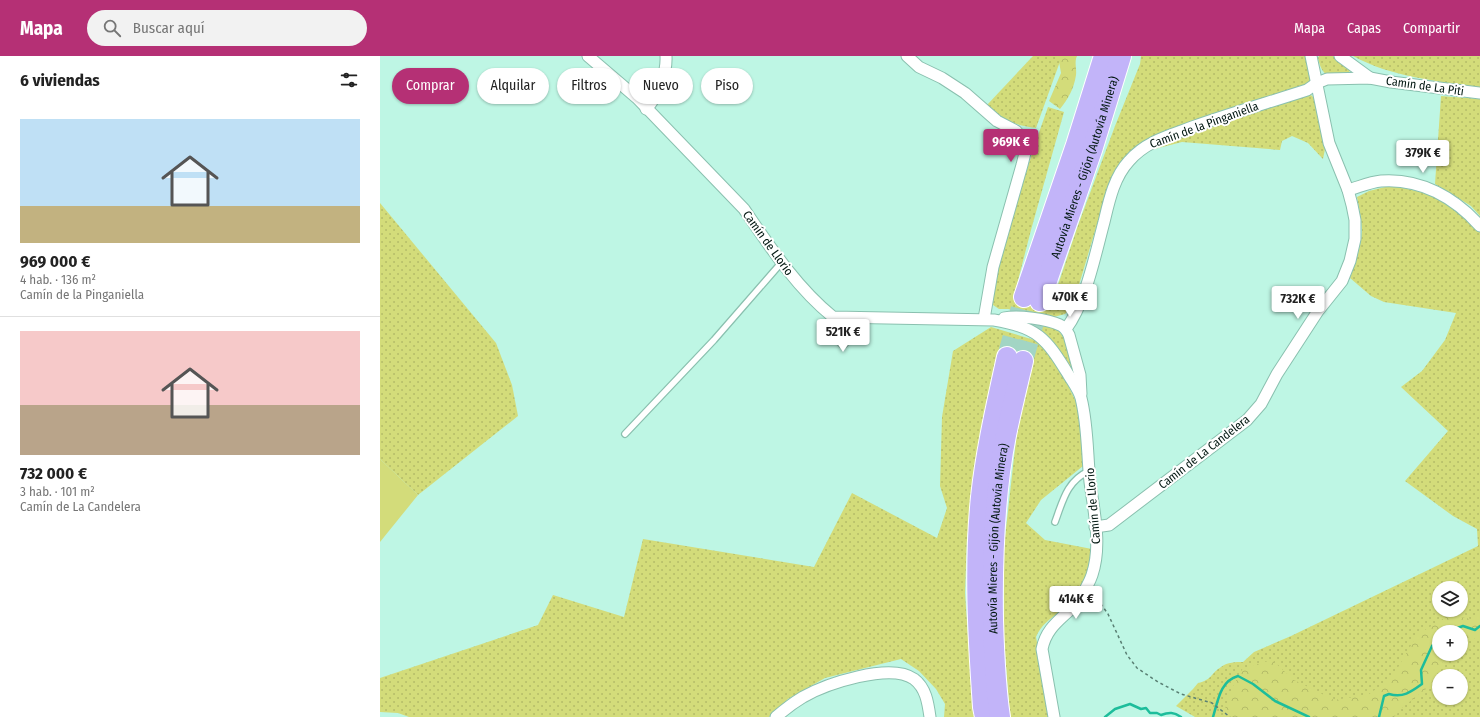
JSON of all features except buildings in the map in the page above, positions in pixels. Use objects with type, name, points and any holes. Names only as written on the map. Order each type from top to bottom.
[{"type":"highway","name":"Autovía Mieres - Gijón (Autovía Minera)","points":[[1032,299],[1106,65],[1122,56]]},
{"type":"highway","name":"Autovía Mieres - Gijón (Autovía Minera)","points":[[985,717],[978,640],[977,566],[981,498],[990,434],[1015,359],[998,497],[992,565],[996,694],[1000,717]]},
{"type":"street","name":"Camín de Llorio","points":[[588,56],[637,98],[646,109],[735,199],[791,275],[815,302],[833,318],[989,320],[1011,323],[1037,334],[1052,348],[1081,396]]},
{"type":"street","points":[[646,109],[651,104],[664,76],[666,56]]},
{"type":"street","points":[[907,56],[919,67],[942,78],[965,93],[997,121],[1016,131],[1025,141],[1026,149],[1022,165],[993,267],[989,320]]},
{"type":"street","name":"Camín de La Candelera","points":[[1095,526],[1109,524],[1247,420],[1261,404],[1277,374],[1318,311],[1342,281],[1350,261],[1355,239],[1355,220],[1348,190],[1329,143],[1311,56]]},
{"type":"street","name":"Camín de La Piti","points":[[1340,56],[1370,78]]},
{"type":"street","name":"Camín de La Piti","points":[[1317,83],[1327,79],[1370,78],[1480,94]]},
{"type":"street","name":"Camín de la Pinganiella","points":[[1066,329],[1072,320],[1089,277],[1110,197],[1116,180],[1128,162],[1140,149],[1154,141],[1220,117],[1307,90],[1317,83]]},
{"type":"street","points":[[1348,190],[1381,181],[1400,181],[1422,186],[1436,191],[1451,200],[1469,214],[1480,226]]},
{"type":"street","name":"Camín de Llorio","points":[[989,320],[1012,316],[1042,320],[1066,329],[1080,375],[1097,542],[1096,559],[1092,575],[1079,599],[1053,626],[1044,638],[1042,650],[1054,717]]},
{"type":"street","points":[[833,318],[833,329],[843,342],[850,332],[849,319]]},
{"type":"street","points":[[776,717],[802,697],[822,688],[847,680],[891,672],[906,674],[922,687],[928,703],[930,717]]},
{"type":"lane","points":[[625,434],[714,340],[782,261]]},
{"type":"lane","points":[[1055,522],[1071,483],[1081,474],[1089,471]]},
{"type":"path","points":[[1087,586],[1108,614],[1132,663],[1158,682],[1181,694],[1212,703],[1230,717]]},
{"type":"green space","points":[[1033,56],[1062,56],[1036,128],[1015,124],[998,114],[987,105]]},
{"type":"green space","points":[[1058,56],[1077,56],[1074,85],[1068,98],[1060,109],[1049,101],[1061,73]]},
{"type":"green space","points":[[1141,56],[1305,56],[1311,80],[1305,86],[1216,114],[1145,140],[1136,146],[1115,171],[1071,307],[1065,314],[1054,317],[1008,309],[999,309],[993,305],[999,267],[1023,183],[1048,107],[1064,112],[1014,296],[1037,305],[1051,306],[1077,228],[1140,64]]},
{"type":"green space","points":[[1319,56],[1333,56],[1348,67],[1350,71],[1347,74],[1335,75],[1324,73],[1320,65],[1318,58]]},
{"type":"green space","points":[[1353,56],[1480,56],[1480,88],[1399,74]]},
{"type":"green space","points":[[1310,94],[1314,98],[1325,149],[1323,159],[1308,143],[1292,136],[1282,141],[1280,150],[1182,142],[1139,153],[1164,140]]},
{"type":"green space","points":[[1441,96],[1480,99],[1480,216],[1471,206],[1435,184]]},
{"type":"green space","points":[[1385,187],[1399,187],[1421,192],[1447,201],[1465,216],[1480,232],[1480,717],[1195,717],[1176,706],[1198,683],[1209,678],[1224,665],[1243,662],[1254,652],[1291,636],[1478,546],[1477,529],[1453,516],[1405,481],[1448,431],[1401,387],[1422,371],[1445,340],[1456,313],[1384,302],[1371,296],[1350,278],[1356,261],[1362,232],[1357,197],[1369,191]]},
{"type":"green space","points":[[380,203],[496,343],[512,385],[518,416],[418,495],[380,459]]},
{"type":"green space","points":[[1026,323],[1046,324],[1059,331],[1065,340],[1076,379],[1056,346],[1044,334]]},
{"type":"green space","points":[[991,327],[1041,342],[1065,379],[1078,406],[1083,466],[1041,500],[1026,523],[1045,540],[1092,549],[1089,567],[1079,591],[1068,605],[1043,626],[1036,637],[1051,717],[1010,717],[1004,641],[1004,546],[1017,431],[1030,373],[1000,353],[997,356],[967,537],[965,593],[970,666],[978,717],[944,717],[945,704],[936,689],[919,671],[901,659],[825,678],[788,699],[769,717],[409,717],[398,713],[380,712],[380,678],[538,625],[553,595],[624,617],[643,539],[814,567],[852,493],[937,538],[947,508],[940,486],[942,417],[953,351]]},
{"type":"green space","points":[[380,459],[418,495],[380,542]]},
{"type":"green space","points":[[1480,615],[1480,637],[1468,641],[1468,625],[1433,625],[1446,617],[1471,619]]},
{"type":"green space","points":[[1432,626],[1432,661],[1444,661],[1439,669],[1432,669],[1432,682],[1430,686],[1404,706],[1394,717],[1222,717],[1232,688],[1243,668],[1272,660],[1294,680],[1334,700],[1368,695],[1393,676],[1417,635]]},
{"type":"waterway","points":[[1468,628],[1475,630],[1480,626]]},
{"type":"waterway","points":[[1379,717],[1384,696],[1389,694],[1407,694],[1422,684],[1421,670],[1432,646]]},
{"type":"waterway","points":[[1213,717],[1218,698],[1223,687],[1227,682],[1238,676],[1253,684],[1275,701],[1309,717]]},
{"type":"waterway","points":[[1105,717],[1115,709],[1130,704],[1141,709],[1146,708],[1150,713],[1157,713],[1161,715],[1171,713],[1181,717]]},
{"type":"tunnel","points":[[1007,357],[1024,297]]},
{"type":"tunnel","points":[[1023,361],[1040,301]]}]
